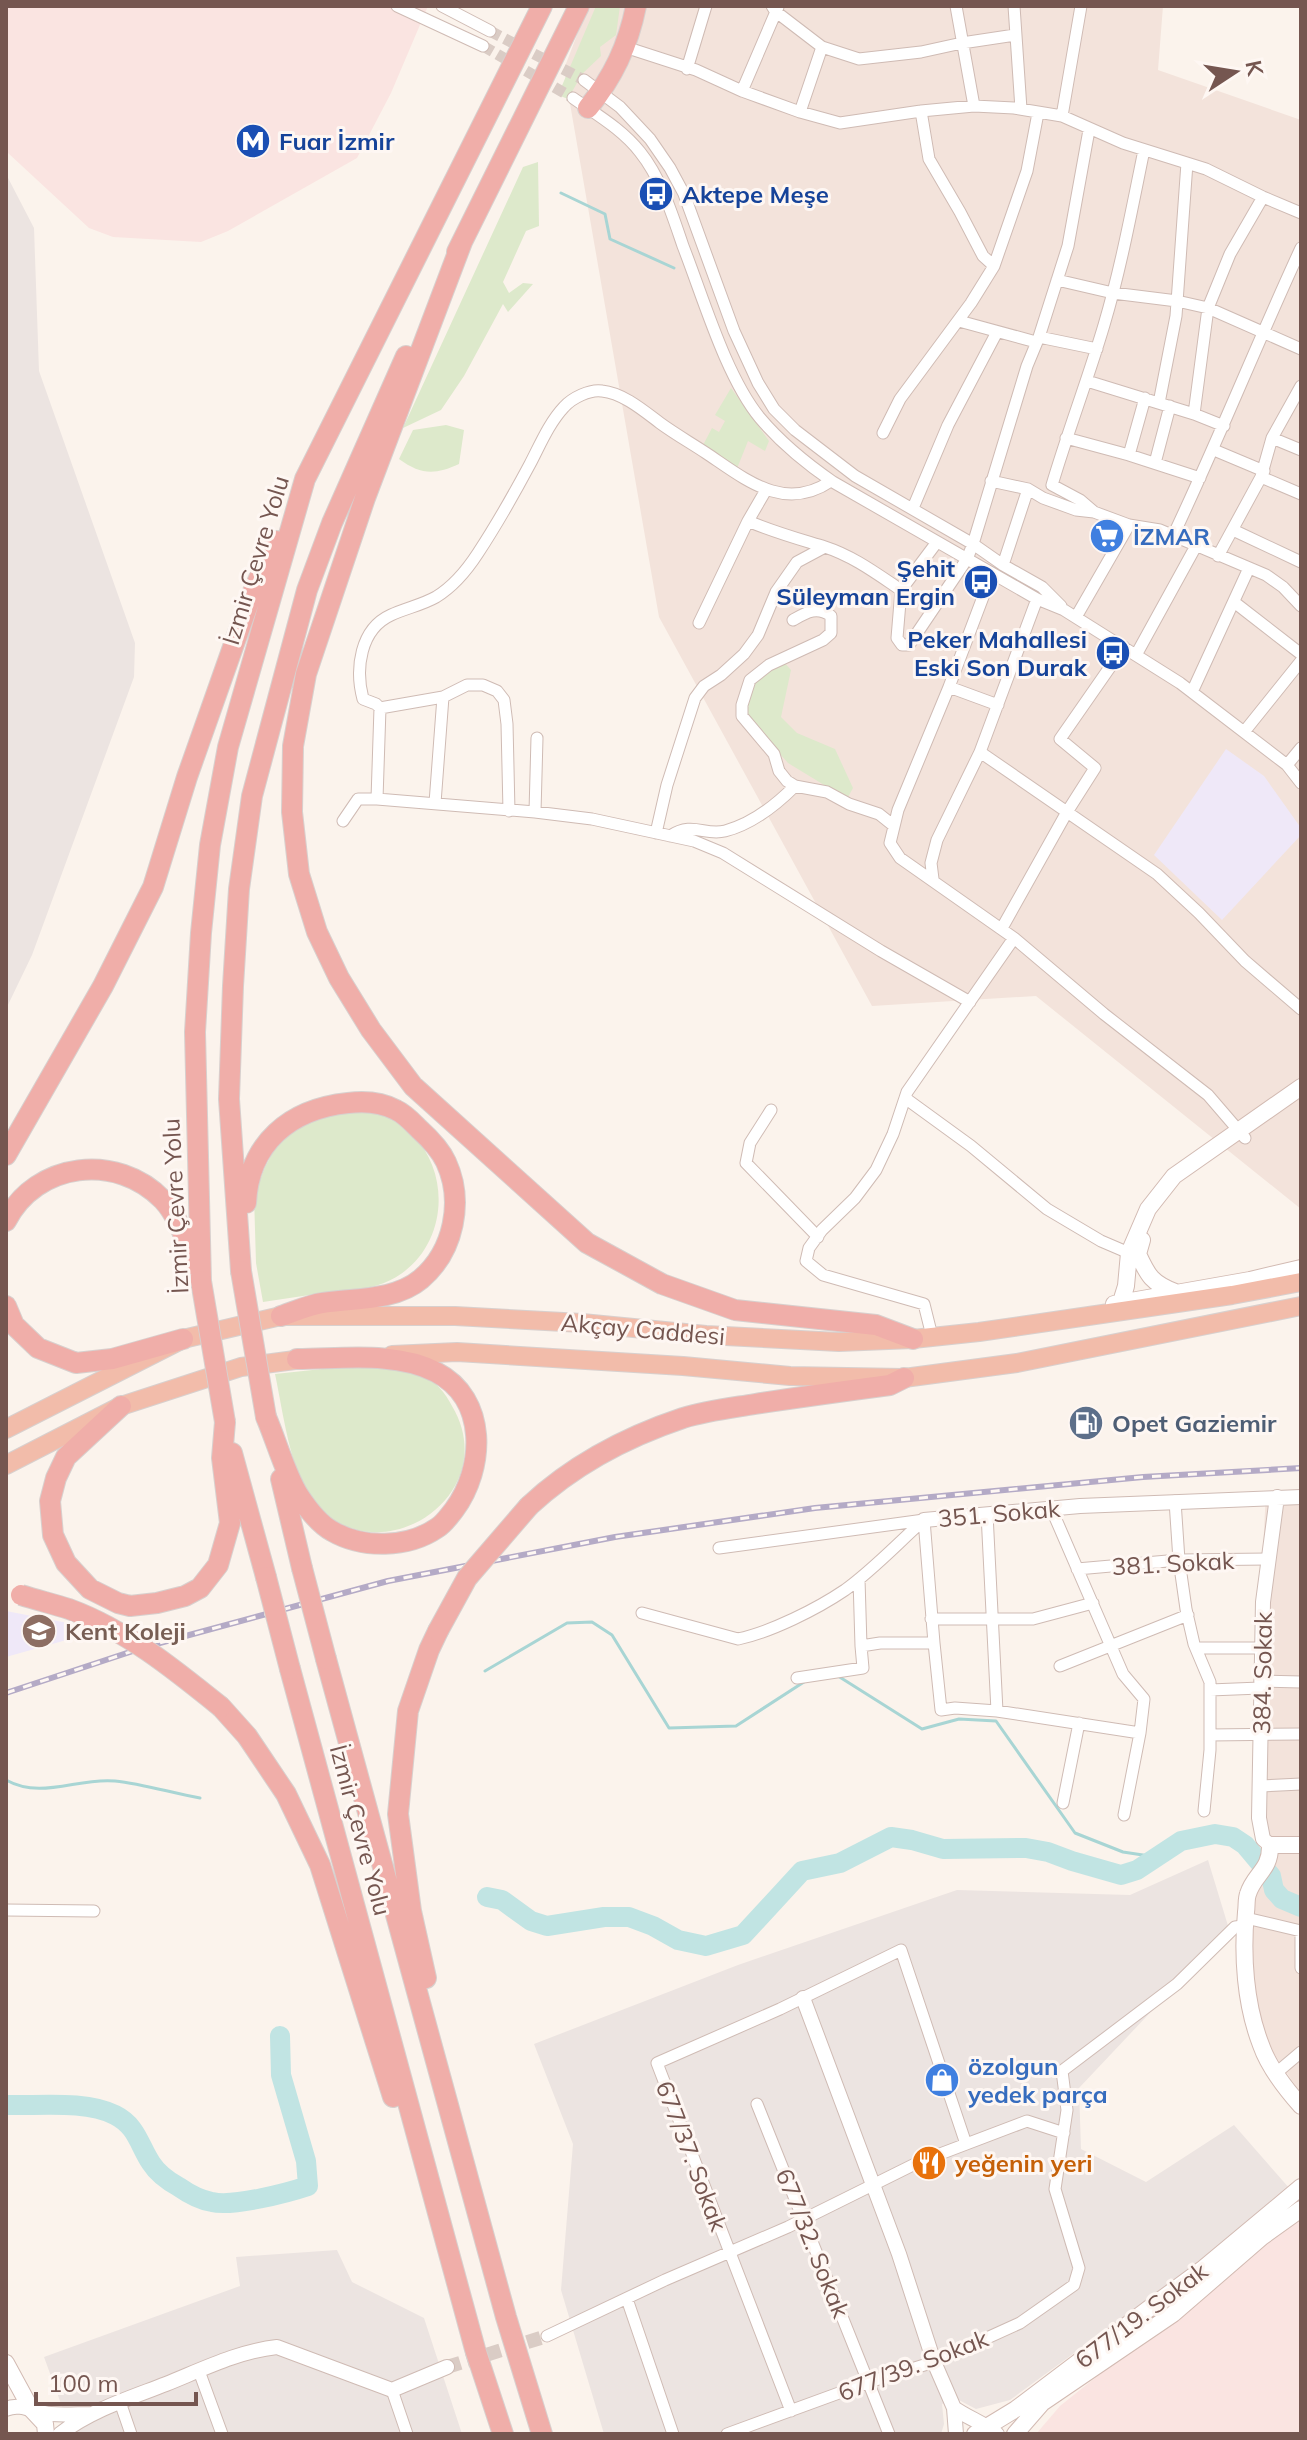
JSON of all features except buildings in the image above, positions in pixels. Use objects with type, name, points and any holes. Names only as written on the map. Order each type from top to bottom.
[{"type":"highway","name":"İzmir Çevre Yolu","points":[[503,2434],[475,2349],[225,1422],[201,1281],[195,1032],[210,845],[228,747],[305,479],[542,6]]},
{"type":"highway","name":"İzmir Çevre Yolu","points":[[542,2434],[506,2317],[326,1659],[266,1417],[241,1271],[229,1099],[239,889],[252,796],[307,590],[332,523],[394,380],[579,6]]},
{"type":"highway","points":[[586,95],[615,70],[630,35],[636,6]]},
{"type":"highway","points":[[462,242],[365,498],[306,674],[293,746],[292,812],[299,874],[317,932],[339,978],[371,1030],[413,1086],[587,1243],[662,1284],[735,1310],[876,1325],[923,1338]]},
{"type":"highway","points":[[6,1155],[103,986],[153,887],[187,777],[251,596],[305,479]]},
{"type":"highway","points":[[241,1271],[247,1181],[262,1149],[281,1128],[298,1116],[328,1105],[376,1103],[402,1114],[435,1146],[446,1161],[456,1199],[444,1251],[421,1279],[403,1290],[374,1297],[318,1303],[281,1316]]},
{"type":"highway","points":[[6,1221],[24,1194],[47,1181],[72,1171],[106,1169],[134,1179],[164,1201],[181,1231],[201,1281]]},
{"type":"highway","name":"Akçay Caddesi","points":[[6,1429],[183,1339],[281,1316],[455,1316],[839,1342],[923,1338],[1051,1322],[1301,1282]]},
{"type":"highway","points":[[6,1306],[14,1325],[38,1348],[76,1363],[112,1359],[183,1339]]},
{"type":"highway","name":"Akçay Caddesi","points":[[6,1465],[121,1406],[241,1367],[297,1359],[457,1352],[790,1376],[904,1378],[1017,1363],[1301,1306]]},
{"type":"highway","points":[[266,1417],[297,1494],[316,1517],[339,1534],[370,1543],[404,1541],[439,1527],[463,1498],[472,1480],[478,1439],[466,1400],[453,1384],[423,1366],[399,1361],[297,1359]]},
{"type":"highway","points":[[437,2065],[425,1972],[411,1911],[398,1814],[408,1711],[429,1650],[467,1578],[529,1506],[546,1491],[597,1455],[627,1440],[685,1418],[890,1385],[904,1378]]},
{"type":"highway","points":[[121,1406],[66,1457],[50,1501],[53,1535],[66,1563],[90,1589],[130,1606],[185,1596],[200,1588],[218,1565],[230,1523],[222,1458],[225,1422]]},
{"type":"highway","points":[[13,1594],[70,1610],[125,1636],[170,1666],[221,1707],[247,1736],[286,1794],[320,1865],[424,2198],[454,2271]]},
{"type":"main road","points":[[1175,1292],[1158,1285],[1147,1274],[1138,1254],[1145,1230],[1161,1205],[1182,1182],[1301,1087]]},
{"type":"main road","points":[[1121,1302],[1129,1253],[1148,1209],[1174,1176],[1301,1100]]},
{"type":"main road","points":[[1051,1322],[1121,1302],[1301,1268]]},
{"type":"main road","points":[[1301,1845],[1270,1852],[1248,1892],[1244,1959],[1260,2044],[1275,2074],[1301,2106]]},
{"type":"main road","name":"677/19. Sokak","points":[[987,2431],[1194,2275],[1301,2187]]},
{"type":"main road","name":"677/19. Sokak","points":[[1015,2434],[1042,2403],[1173,2314],[1262,2237],[1301,2209]]},
{"type":"main road","points":[[6,2363],[31,2409],[45,2424],[46,2434]]},
{"type":"street","points":[[397,6],[483,46]]},
{"type":"street","points":[[442,6],[490,31]]},
{"type":"street","points":[[687,69],[706,6]]},
{"type":"street","points":[[956,6],[974,106]]},
{"type":"street","points":[[1014,6],[1021,109]]},
{"type":"street","points":[[1062,116],[1081,6]]},
{"type":"street","points":[[742,91],[775,8],[822,47],[859,59],[921,52],[1015,35]]},
{"type":"street","points":[[625,47],[696,70],[800,112],[840,123],[974,106],[1062,116],[1089,130],[1206,169],[1301,213]]},
{"type":"street","points":[[800,112],[822,47]]},
{"type":"street","points":[[586,95],[649,166],[675,224],[723,351],[758,416],[796,454],[831,481],[967,559],[1042,587],[1064,610]]},
{"type":"street","points":[[586,95],[620,107],[650,139],[670,168],[684,194],[734,331],[758,383],[774,409],[795,430],[855,476],[973,544],[998,570],[1037,599],[1076,617],[1192,692],[1287,765],[1301,783]]},
{"type":"street","points":[[921,111],[929,159],[983,256],[994,266]]},
{"type":"street","points":[[883,433],[900,399],[959,321],[994,266],[1027,171],[1038,113]]},
{"type":"street","points":[[937,542],[901,590],[897,638],[902,645],[909,645],[967,559],[973,544],[1068,246],[1089,130]]},
{"type":"street","points":[[1094,512],[1080,500],[1052,485],[1113,293],[1144,150]]},
{"type":"street","points":[[1155,463],[1177,301],[1187,163]]},
{"type":"street","points":[[1194,414],[1208,308],[1230,254],[1263,197]]},
{"type":"street","points":[[1173,536],[1214,450],[1301,248]]},
{"type":"street","points":[[1057,280],[1113,293],[1208,308],[1301,349]]},
{"type":"street","points":[[959,321],[997,332],[1097,349]]},
{"type":"street","points":[[913,508],[948,425],[997,332]]},
{"type":"street","points":[[1087,381],[1224,426]]},
{"type":"street","points":[[1218,556],[1263,474],[1272,438],[1301,386]]},
{"type":"street","points":[[377,799],[380,708],[363,699],[358,681],[364,644],[376,624],[421,604],[453,585],[473,562],[553,421],[566,404],[601,390],[612,393],[766,490],[786,495],[806,493],[831,481]]},
{"type":"street","points":[[1129,455],[1145,398]]},
{"type":"street","points":[[1066,438],[1200,478]]},
{"type":"street","points":[[1272,438],[1301,450]]},
{"type":"street","points":[[1214,450],[1301,494]]},
{"type":"street","points":[[991,481],[1028,489],[1076,510],[1160,530],[1266,575],[1301,606]]},
{"type":"street","points":[[1028,489],[998,570],[986,589],[909,781],[890,843],[900,858],[1002,928],[1104,1014],[1208,1095],[1242,1134]]},
{"type":"street","points":[[699,623],[766,490]]},
{"type":"street","points":[[748,521],[775,533],[825,547],[860,563],[901,590]]},
{"type":"street","points":[[1076,617],[1129,525]]},
{"type":"street","points":[[1233,530],[1301,562]]},
{"type":"street","points":[[1136,655],[1196,546]]},
{"type":"street","points":[[656,833],[667,785],[695,698],[704,686],[744,654],[758,635],[776,592],[797,562],[825,547]]},
{"type":"street","points":[[1192,692],[1249,568]]},
{"type":"street","points":[[933,879],[931,863],[937,840],[980,752],[1037,599]]},
{"type":"street","points":[[1234,602],[1301,654]]},
{"type":"street","points":[[793,620],[812,610],[825,611],[831,616],[831,633],[823,640],[769,665],[750,680],[742,716],[774,754],[779,771],[787,781],[795,786],[827,792],[849,804],[879,814],[894,826]]},
{"type":"street","points":[[1002,928],[1095,768],[1060,739],[1124,647]]},
{"type":"street","points":[[1244,732],[1301,661]]},
{"type":"street","points":[[380,708],[443,697],[467,685],[483,685],[497,691],[504,700],[507,724],[509,811]]},
{"type":"street","points":[[949,687],[998,705]]},
{"type":"street","points":[[435,803],[443,697]]},
{"type":"street","points":[[535,812],[537,738]]},
{"type":"street","points":[[1287,765],[1301,748]]},
{"type":"street","points":[[980,752],[1157,874],[1245,961],[1301,1009]]},
{"type":"street","points":[[670,836],[692,827],[724,832],[768,810],[795,786]]},
{"type":"street","points":[[343,821],[358,799],[377,799],[592,819],[694,841],[723,853],[970,1002]]},
{"type":"street","points":[[923,1338],[924,1304],[823,1275],[806,1261],[809,1248],[876,1170],[905,1098],[1014,938]]},
{"type":"street","points":[[905,1098],[971,1146],[1047,1209],[1101,1241],[1129,1253]]},
{"type":"street","points":[[771,1110],[750,1143],[746,1163],[818,1237]]},
{"type":"street","name":"384. Sokak","points":[[1270,1852],[1263,1839],[1259,1818],[1260,1685],[1268,1559],[1277,1497]]},
{"type":"street","name":"351. Sokak","points":[[642,1613],[738,1639],[752,1636],[843,1591],[924,1520],[1051,1508],[1301,1497]]},
{"type":"street","points":[[1175,1501],[1179,1560],[1188,1615],[1210,1690],[1204,1811]]},
{"type":"street","points":[[1051,1508],[1123,1674],[1144,1699],[1124,1815]]},
{"type":"street","points":[[987,1514],[997,1711]]},
{"type":"street","points":[[719,1548],[924,1520],[941,1710],[997,1711],[1140,1733]]},
{"type":"street","name":"381. Sokak","points":[[1077,1569],[1179,1560],[1268,1559]]},
{"type":"street","points":[[797,1678],[863,1668],[859,1579]]},
{"type":"street","points":[[931,1619],[1033,1619],[1093,1603]]},
{"type":"street","points":[[1060,1666],[1188,1615]]},
{"type":"street","points":[[861,1646],[934,1643]]},
{"type":"street","points":[[1197,1648],[1261,1648]]},
{"type":"street","points":[[1210,1690],[1301,1682]]},
{"type":"street","points":[[1063,1803],[1079,1723]]},
{"type":"street","points":[[1210,1735],[1301,1734]]},
{"type":"street","points":[[1261,1786],[1301,1784]]},
{"type":"street","points":[[6,1910],[94,1911]]},
{"type":"street","points":[[547,2336],[803,2219],[872,2184],[966,2144],[1027,2121],[1064,2133],[1067,2110],[1062,2071],[1177,1984],[1235,1927],[1245,1922],[1301,1931],[1301,1968]]},
{"type":"street","name":"677/37. Sokak","points":[[791,2411],[657,2063],[901,1950],[966,2144]]},
{"type":"street","points":[[803,1998],[899,2254],[934,2362],[954,2408],[956,2434]]},
{"type":"street","points":[[1275,2074],[1301,2052]]},
{"type":"street","name":"677/32. Sokak","points":[[757,2104],[889,2434]]},
{"type":"street","name":"677/39. Sokak","points":[[727,2434],[869,2382],[934,2362],[1020,2323],[1074,2285],[1079,2268],[1055,2189],[1064,2133]]},
{"type":"street","points":[[627,2299],[673,2434]]},
{"type":"street","points":[[60,2434],[91,2414],[260,2349],[277,2347],[392,2390],[447,2367]]},
{"type":"street","points":[[199,2371],[222,2434]]},
{"type":"street","points":[[392,2390],[407,2434]]},
{"type":"street","points":[[120,2402],[131,2434]]},
{"type":"street","points":[[6,2409],[20,2406],[47,2414],[91,2414]]},
{"type":"street","points":[[954,2408],[987,2431]]},
{"type":"shaded area","points":[[6,6],[428,6],[391,93],[357,158],[228,231],[201,242],[113,237],[89,228],[8,153]]},
{"type":"shaded area","points":[[588,6],[1163,6],[1158,70],[1301,120],[1301,1209],[1036,996],[872,1006],[659,617],[564,69]]},
{"type":"shaded area","points":[[6,174],[34,228],[39,371],[135,643],[134,677],[32,955],[6,1009]]},
{"type":"shaded area","points":[[1226,749],[1264,776],[1301,828],[1301,835],[1222,920],[1154,855]]},
{"type":"shaded area","points":[[1266,1491],[1301,1492],[1301,2094],[1246,2012],[1247,1915],[1272,1857],[1264,1831],[1262,1571]]},
{"type":"shaded area","name":"Kent Koleji","points":[[6,1611],[73,1624],[70,1639],[6,1657]]},
{"type":"shaded area","points":[[1208,1860],[1229,1929],[1079,2088],[1081,2149],[1146,2182],[1234,2125],[1290,2189],[1240,2232],[1010,2400],[976,2409],[957,2399],[942,2404],[944,2424],[941,2434],[604,2434],[561,2290],[573,2144],[534,2044],[738,1965],[957,1890],[1130,1895]]},
{"type":"shaded area","points":[[1301,2213],[1301,2434],[1036,2434],[1060,2406]]},
{"type":"shaded area","points":[[337,2250],[352,2282],[424,2318],[462,2434],[72,2434],[44,2357],[240,2286],[236,2257]]},
{"type":"green space","points":[[596,6],[620,6],[616,35],[600,47],[601,56],[582,74],[568,99],[558,95]]},
{"type":"green space","points":[[538,162],[539,226],[526,231],[503,282],[509,293],[523,283],[533,284],[508,312],[503,304],[464,376],[441,410],[403,428],[523,167]]},
{"type":"green space","points":[[731,388],[769,441],[765,451],[748,441],[736,471],[702,447],[712,428],[719,432],[725,421],[715,415]]},
{"type":"green space","points":[[446,425],[464,430],[459,464],[428,472],[399,459],[413,430]]},
{"type":"green space","points":[[783,661],[791,670],[781,717],[797,733],[835,749],[853,788],[847,799],[788,763],[744,714],[753,681]]},
{"type":"green space","points":[[359,1108],[401,1125],[427,1153],[439,1195],[431,1237],[420,1256],[404,1272],[384,1283],[263,1302],[256,1263],[254,1196],[265,1167],[279,1141],[302,1122]]},
{"type":"green space","points":[[369,1364],[411,1371],[432,1380],[450,1401],[464,1439],[462,1469],[449,1496],[427,1516],[400,1529],[370,1532],[340,1524],[314,1502],[306,1490],[288,1441],[275,1374]]},
{"type":"waterway","points":[[561,193],[605,214],[610,239],[674,268]]},
{"type":"waterway","points":[[485,1671],[567,1623],[592,1622],[612,1635],[669,1728],[736,1726],[807,1680]]},
{"type":"waterway","points":[[838,1676],[922,1729],[959,1719],[996,1721],[1075,1833],[1123,1852],[1156,1857]]},
{"type":"waterway","points":[[6,1780],[33,1788],[115,1781],[200,1798]]},
{"type":"waterway","points":[[487,1897],[502,1900],[531,1921],[547,1926],[604,1917],[629,1917],[678,1940],[706,1946],[743,1935],[802,1871],[840,1863],[891,1837],[943,1849],[1026,1848],[1121,1875],[1137,1870],[1181,1841],[1215,1834],[1233,1837],[1245,1845],[1271,1876],[1274,1890],[1282,1899],[1301,1907]]},
{"type":"waterway","points":[[6,2105],[90,2107],[115,2115],[133,2130],[160,2174],[203,2200],[233,2203],[287,2192],[308,2186],[306,2161],[281,2075],[280,2036]]},
{"type":"tunnel","points":[[490,31],[584,80]]},
{"type":"tunnel","points":[[483,46],[573,98]]},
{"type":"tunnel","points":[[447,2367],[547,2336]]},
{"type":"railway","points":[[6,1693],[145,1647],[388,1581],[615,1537],[815,1508],[1143,1477],[1301,1468]]},
{"type":"place","name":"Fuar İzmir","points":[[253,141]]},
{"type":"place","name":"Aktepe Meşe","points":[[656,194]]},
{"type":"place","name":"İZMAR","points":[[1107,536]]},
{"type":"place","name":"Şehit Süleyman Ergin","points":[[981,582]]},
{"type":"place","name":"Peker Mahallesi Eski Son Durak","points":[[1113,653]]},
{"type":"place","name":"Opet Gaziemir","points":[[1086,1423]]},
{"type":"place","name":"Kent Koleji","points":[[39,1631]]},
{"type":"place","name":"özolgun yedek parça","points":[[942,2080]]},
{"type":"place","name":"yeğenin yeri","points":[[929,2163]]}]
